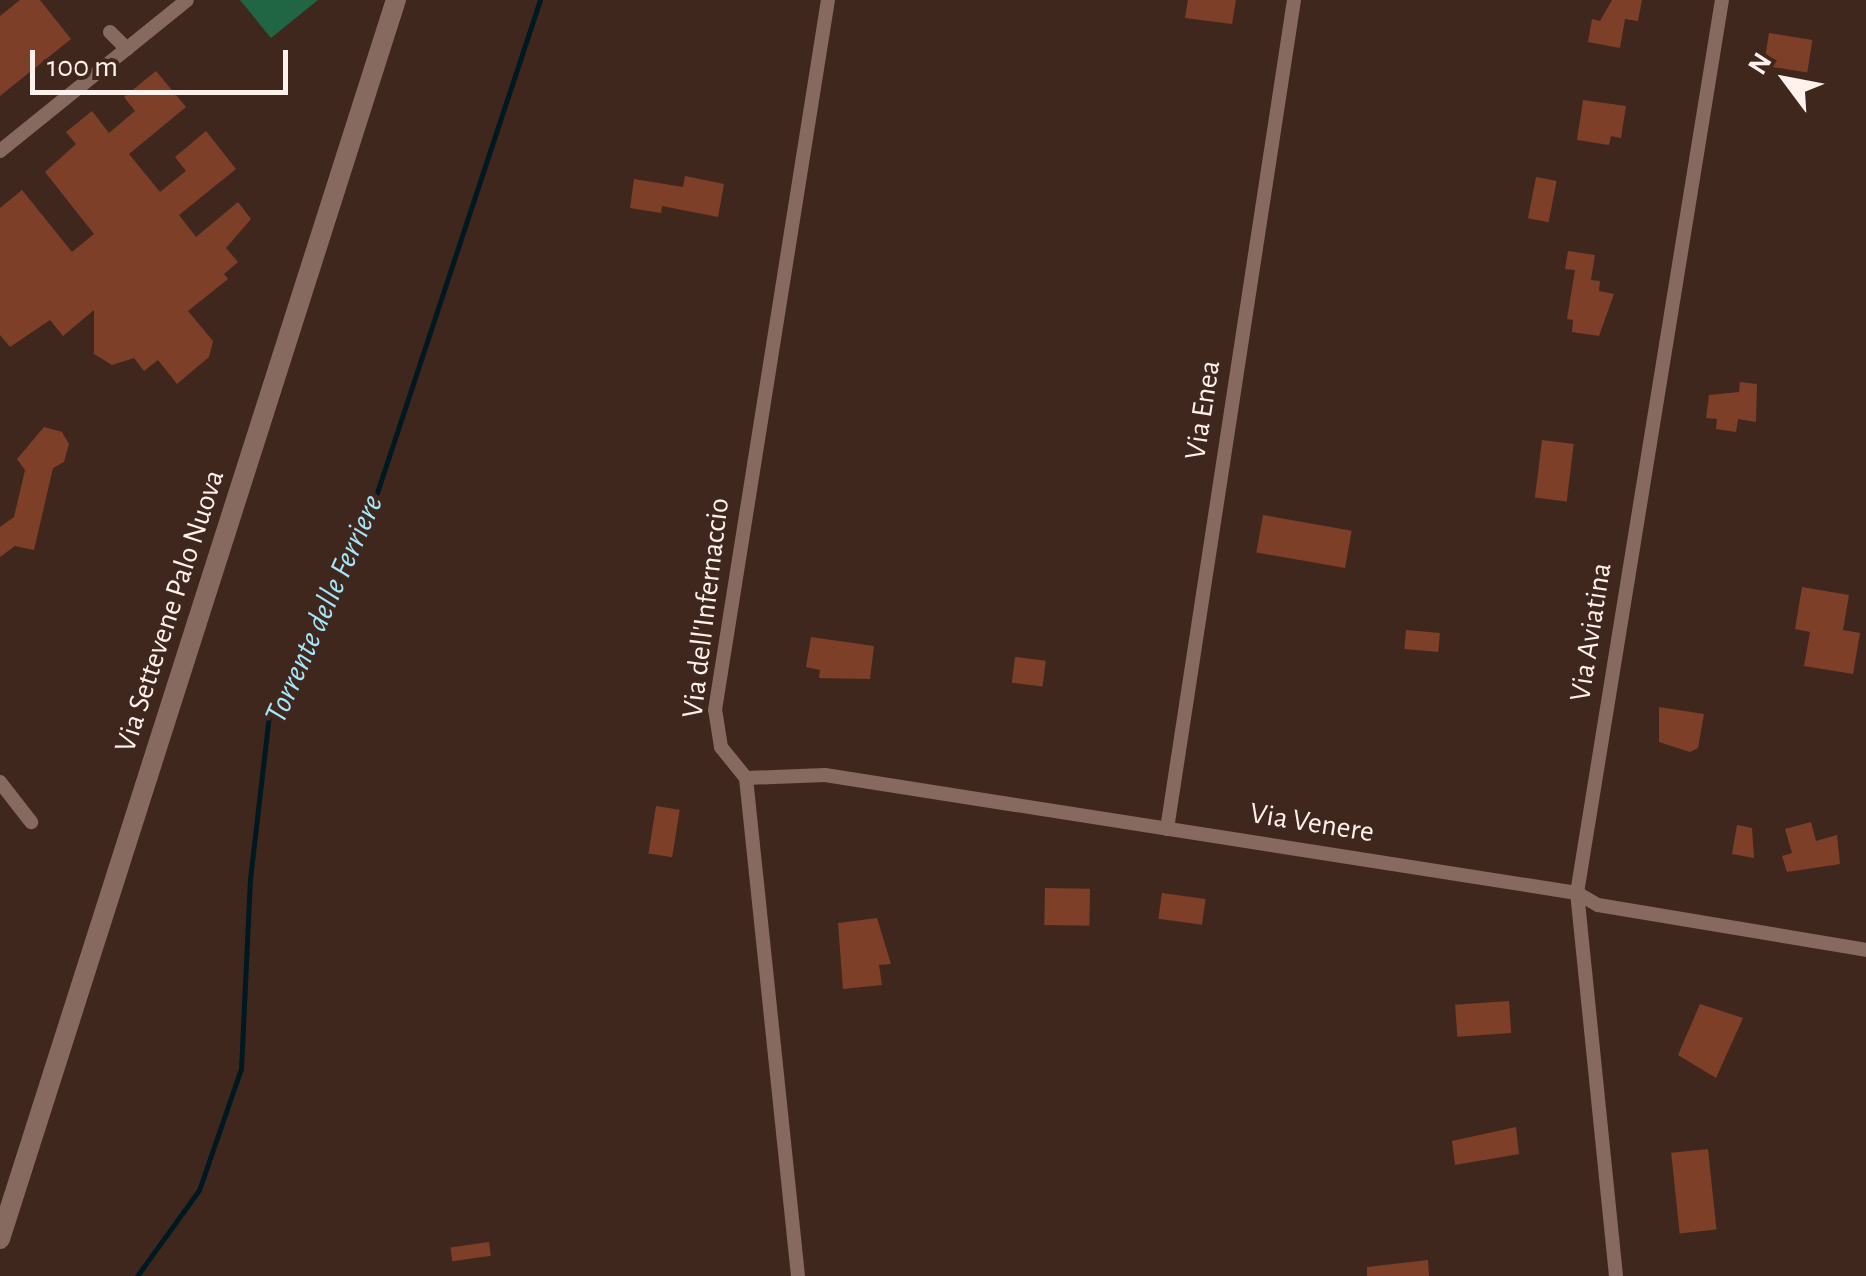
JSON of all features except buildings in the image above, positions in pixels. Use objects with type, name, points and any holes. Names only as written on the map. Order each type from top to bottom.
[{"type":"main road","name":"Via Settevene Palo Nuova","points":[[0,1239],[396,0]]},
{"type":"street","points":[[0,151],[187,0]]},
{"type":"street","name":"Via dell'Infernaccio","points":[[798,1276],[746,778],[721,747],[715,701],[828,0]]},
{"type":"street","name":"Via Enea","points":[[1167,828],[1294,0]]},
{"type":"street","name":"Via Aviatina","points":[[1616,1276],[1577,893],[1722,0]]},
{"type":"street","points":[[110,32],[127,49]]},
{"type":"street","name":"Via Venere","points":[[746,778],[816,773],[1577,893],[1598,905],[1866,950]]},
{"type":"street","points":[[0,782],[31,822]]},
{"type":"green space","points":[[240,0],[318,0],[271,38]]},
{"type":"waterway","name":"Torrente delle Ferriere","points":[[137,1276],[199,1190],[241,1069],[250,879],[269,716],[365,529],[540,0]]}]
